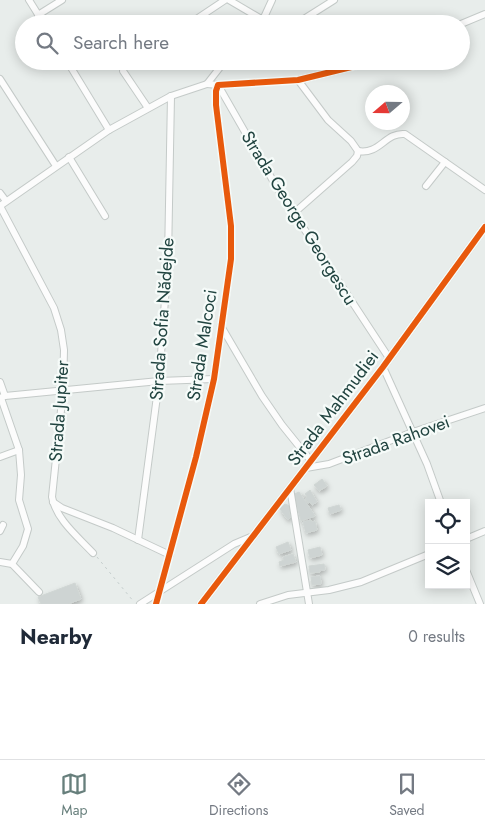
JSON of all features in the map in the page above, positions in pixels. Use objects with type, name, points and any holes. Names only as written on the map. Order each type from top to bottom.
[{"type":"main road","name":"Strada Mahmudiei","points":[[201,604],[383,367],[485,227]]},
{"type":"street","points":[[29,0],[38,15],[62,0]]},
{"type":"street","points":[[202,15],[225,0]]},
{"type":"street","points":[[229,0],[252,15]]},
{"type":"street","points":[[265,15],[272,0]]},
{"type":"street","points":[[310,15],[334,0]]},
{"type":"street","points":[[470,20],[485,14]]},
{"type":"street","points":[[72,70],[109,130]]},
{"type":"street","points":[[123,70],[148,108]]},
{"type":"street","points":[[207,84],[218,70]]},
{"type":"street","points":[[2,204],[109,130],[171,96],[207,84],[267,83],[298,80],[339,70]]},
{"type":"street","points":[[0,79],[56,166]]},
{"type":"street","points":[[298,80],[306,94],[328,120],[351,141],[358,151],[372,151],[394,135],[405,134],[485,190]]},
{"type":"street","name":"Strada George Georgescu","points":[[218,85],[276,186],[389,358]]},
{"type":"street","name":"Strada Malcoci","points":[[156,604],[214,379],[222,326],[231,239],[216,105],[218,85]]},
{"type":"street","name":"Strada Sofia Nădejde","points":[[138,540],[159,381],[168,258],[171,96]]},
{"type":"street","points":[[294,213],[352,162],[358,151]]},
{"type":"street","points":[[69,157],[105,216]]},
{"type":"street","points":[[426,186],[445,162]]},
{"type":"street","name":"Strada Jupiter","points":[[0,193],[2,204],[54,308],[61,330],[64,350],[63,391],[52,501]]},
{"type":"street","points":[[222,326],[262,396],[282,426],[311,461]]},
{"type":"street","points":[[383,367],[413,432],[439,499]]},
{"type":"street","points":[[2,397],[159,381],[214,379]]},
{"type":"street","points":[[0,382],[2,397],[19,450],[21,475],[19,500],[28,529],[23,546],[12,564]]},
{"type":"street","name":"Strada Rahovei","points":[[306,468],[330,464],[413,432],[485,408]]},
{"type":"street","points":[[0,457],[19,450]]},
{"type":"street","points":[[290,488],[309,604]]},
{"type":"street","points":[[52,501],[62,508],[113,528],[170,555]]},
{"type":"street","points":[[52,501],[59,516],[93,553]]},
{"type":"street","points":[[470,537],[485,531]]},
{"type":"street","points":[[140,604],[234,544],[252,536]]},
{"type":"street","points":[[260,604],[288,595],[308,591],[329,590],[361,582],[425,556]]},
{"type":"street","points":[[0,562],[12,564],[39,592]]},
{"type":"street","points":[[470,580],[480,604]]},
{"type":"path","points":[[93,553],[136,604]]},
{"type":"building","points":[[322,479],[327,486],[319,491],[314,485]]},
{"type":"building","points":[[310,490],[317,502],[312,505],[305,499],[307,497],[305,494]]},
{"type":"building","points":[[299,492],[315,516],[301,521],[294,494]]},
{"type":"building","points":[[285,504],[290,506],[291,511],[289,513],[291,517],[288,520],[280,509]]},
{"type":"building","points":[[339,505],[341,510],[330,514],[328,508]]},
{"type":"building","points":[[311,520],[312,522],[315,521],[317,530],[306,533],[303,522]]},
{"type":"building","points":[[288,542],[291,550],[279,554],[276,547]]},
{"type":"building","points":[[320,547],[322,555],[310,558],[308,550]]},
{"type":"building","points":[[293,554],[296,562],[280,566],[279,562],[284,560],[283,557]]},
{"type":"building","points":[[324,564],[325,570],[310,573],[309,566]]},
{"type":"building","points":[[320,576],[321,584],[312,585],[311,577]]},
{"type":"building","points":[[75,583],[81,599],[68,604],[41,604],[38,597]]},
{"type":"cycle path","points":[[156,604],[196,457],[214,379],[231,259],[231,226],[216,105],[218,85],[298,80],[339,70]]},
{"type":"cycle path","points":[[201,604],[383,367],[485,227]]}]
